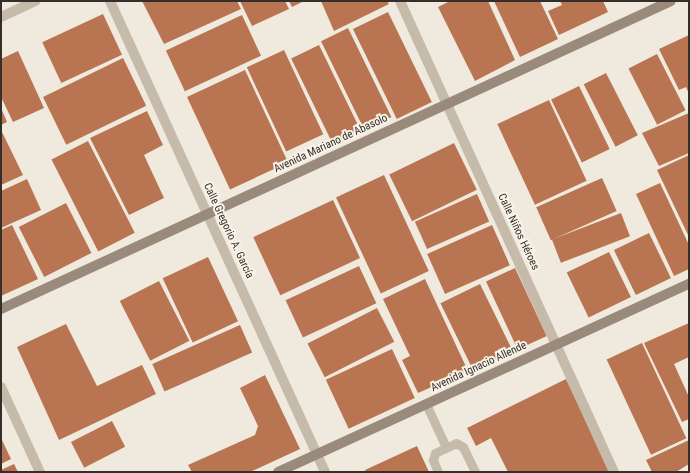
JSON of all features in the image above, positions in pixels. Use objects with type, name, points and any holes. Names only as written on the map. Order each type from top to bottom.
[{"type":"street","points":[[1,17],[36,1]]},
{"type":"street","name":"Calle Gregorio A. García","points":[[110,1],[325,472]]},
{"type":"street","name":"Calle Niños Héroes","points":[[400,1],[614,472]]},
{"type":"street","name":"Avenida Mariano de Abasolo","points":[[1,309],[671,1]]},
{"type":"street","name":"Avenida Ignacio Allende","points":[[278,472],[689,284]]},
{"type":"street","points":[[1,387],[40,472]]},
{"type":"lane","points":[[426,404],[446,447]]},
{"type":"lane","points":[[438,472],[433,457],[435,453],[446,447],[460,444],[475,472]]},
{"type":"building","points":[[142,1],[237,1],[241,9],[164,44]]},
{"type":"building","points":[[240,1],[285,1],[289,9],[252,26]]},
{"type":"building","points":[[289,1],[304,1],[292,7]]},
{"type":"building","points":[[321,1],[387,1],[389,4],[334,31]]},
{"type":"building","points":[[450,1],[488,1],[515,60],[475,81],[438,7]]},
{"type":"building","points":[[494,1],[540,1],[558,39],[520,57]]},
{"type":"building","points":[[560,1],[603,1],[608,12],[559,35],[548,11],[562,5]]},
{"type":"building","points":[[388,12],[432,102],[397,119],[353,29]]},
{"type":"building","points":[[103,14],[122,55],[61,83],[42,42]]},
{"type":"building","points":[[242,15],[261,56],[185,91],[166,50]]},
{"type":"building","points":[[348,28],[391,117],[364,130],[321,41]]},
{"type":"building","points":[[689,35],[689,94],[686,87],[679,90],[659,49]]},
{"type":"building","points":[[319,45],[362,132],[334,146],[291,59]]},
{"type":"building","points":[[284,50],[323,134],[286,152],[247,67]]},
{"type":"building","points":[[18,51],[44,108],[13,122],[1,97],[1,59]]},
{"type":"building","points":[[657,54],[686,110],[657,125],[628,69]]},
{"type":"building","points":[[123,58],[146,106],[66,145],[43,97]]},
{"type":"building","points":[[245,70],[288,162],[230,189],[187,97]]},
{"type":"building","points":[[606,73],[638,135],[616,147],[584,84]]},
{"type":"building","points":[[579,86],[610,149],[582,163],[551,100]]},
{"type":"building","points":[[549,100],[587,181],[535,205],[497,124]]},
{"type":"building","points":[[1,108],[7,122],[1,125]]},
{"type":"building","points":[[147,111],[163,145],[144,155],[164,198],[129,215],[90,138]]},
{"type":"building","points":[[689,113],[689,153],[659,166],[642,133]]},
{"type":"building","points":[[1,130],[23,175],[1,185]]},
{"type":"building","points":[[88,141],[135,233],[98,251],[51,160]]},
{"type":"building","points":[[454,143],[477,190],[412,221],[389,175]]},
{"type":"building","points":[[689,155],[689,237],[657,170]]},
{"type":"building","points":[[384,175],[429,271],[381,293],[336,197]]},
{"type":"building","points":[[602,178],[617,211],[551,240],[536,207]]},
{"type":"building","points":[[27,179],[41,210],[1,228],[1,191]]},
{"type":"building","points":[[660,183],[689,245],[689,269],[674,276],[636,194]]},
{"type":"building","points":[[477,194],[489,221],[427,249],[415,222]]},
{"type":"building","points":[[333,200],[360,258],[280,295],[253,237]]},
{"type":"building","points":[[66,203],[91,253],[44,277],[19,227]]},
{"type":"building","points":[[621,213],[630,236],[561,263],[552,240]]},
{"type":"building","points":[[12,225],[38,279],[1,296],[1,230]]},
{"type":"building","points":[[492,225],[510,265],[445,294],[427,254]]},
{"type":"building","points":[[649,233],[671,278],[636,295],[614,250]]},
{"type":"building","points":[[609,252],[631,297],[589,318],[567,273]]},
{"type":"building","points":[[208,257],[238,321],[193,342],[163,278]]},
{"type":"building","points":[[359,266],[376,303],[303,337],[286,300]]},
{"type":"building","points":[[515,268],[547,336],[518,349],[486,282]]},
{"type":"building","points":[[425,279],[468,371],[418,393],[402,360],[410,356],[383,299]]},
{"type":"building","points":[[159,281],[189,341],[150,361],[120,301]]},
{"type":"building","points":[[480,284],[513,352],[474,372],[440,303]]},
{"type":"building","points":[[377,308],[394,342],[325,377],[308,343]]},
{"type":"building","points":[[689,323],[689,357],[674,364],[689,397],[689,419],[682,422],[644,343]]},
{"type":"building","points":[[66,324],[97,386],[142,365],[156,394],[59,440],[17,347]]},
{"type":"building","points":[[240,325],[252,352],[165,391],[152,364]]},
{"type":"building","points":[[642,343],[686,438],[651,455],[607,359]]},
{"type":"building","points":[[392,349],[415,398],[349,429],[326,380]]},
{"type":"building","points":[[265,375],[300,449],[250,472],[192,472],[188,465],[255,435],[258,426],[240,388]]},
{"type":"building","points":[[566,379],[610,472],[508,472],[491,438],[476,446],[467,428]]},
{"type":"building","points":[[112,421],[125,447],[84,468],[71,442]]},
{"type":"building","points":[[1,438],[11,459],[1,464]]},
{"type":"building","points":[[689,440],[689,464],[676,472],[652,472],[646,460]]},
{"type":"building","points":[[417,446],[429,472],[366,472],[365,470]]},
{"type":"building","points":[[14,464],[18,472],[1,472],[1,470]]}]
